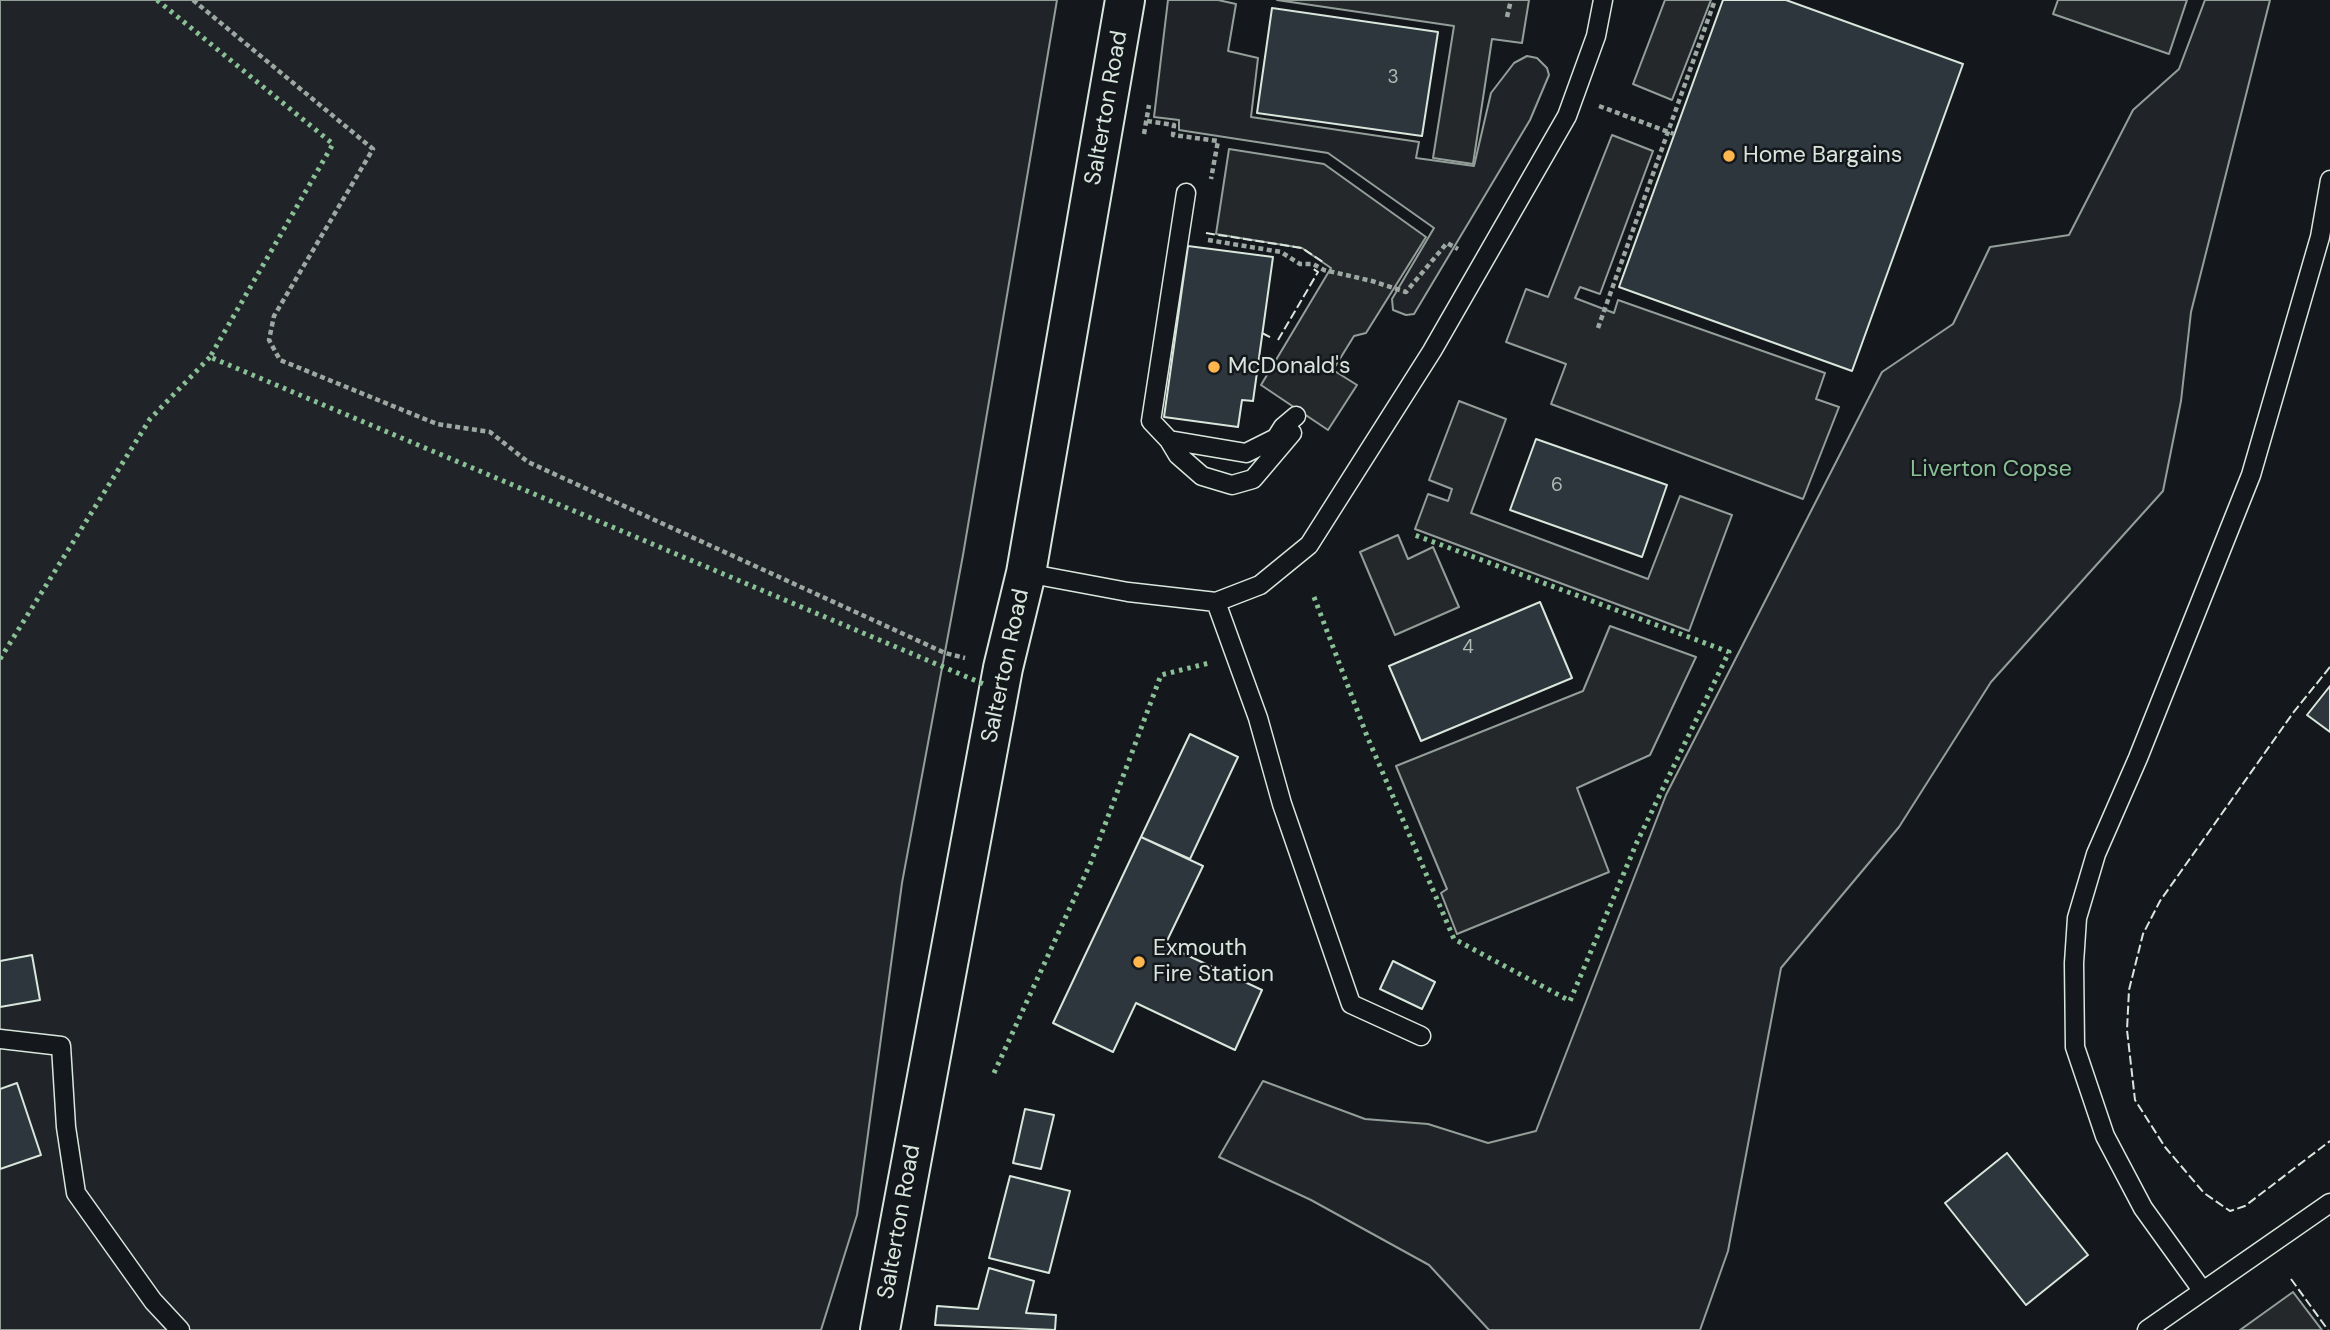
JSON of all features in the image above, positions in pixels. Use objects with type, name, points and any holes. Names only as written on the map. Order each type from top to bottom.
[{"type":"main road","name":"Salterton Road","points":[[880,1330],[1003,668],[1026,573],[1125,0]]},
{"type":"lane","points":[[1026,573],[1128,592],[1216,602],[1260,584],[1309,545],[1432,351],[1567,116],[1597,36],[1603,0]]},
{"type":"lane","points":[[2202,1290],[2143,1208],[2105,1136],[2092,1098],[2075,1047],[2077,918],[2096,854],[2138,758],[2251,475],[2320,237],[2330,180]]},
{"type":"lane","points":[[1169,440],[1246,453],[1276,438],[1283,427],[1296,416],[1292,433],[1272,459],[1253,479],[1232,485],[1202,476],[1178,455],[1152,421],[1186,193]]},
{"type":"lane","points":[[1216,602],[1258,718],[1282,804],[1352,1004],[1421,1036]]},
{"type":"lane","points":[[0,1039],[61,1046],[66,1127],[76,1193],[153,1300],[180,1330]]},
{"type":"lane","points":[[2147,1330],[2330,1203]]},
{"type":"path","points":[[193,0],[373,149],[274,316],[269,340],[280,360],[437,424],[490,432],[528,463],[946,653],[1003,668]]},
{"type":"path","points":[[1507,17],[1511,0]]},
{"type":"path","points":[[1598,328],[1671,133],[1715,0]]},
{"type":"path","points":[[1603,108],[1671,133]]},
{"type":"path","points":[[1147,121],[1174,125],[1173,135],[1218,141],[1209,191]]},
{"type":"path","points":[[1198,239],[1281,252],[1300,264],[1313,264],[1324,270],[1406,292],[1447,243],[1458,249]]},
{"type":"green space","points":[[0,0],[1057,0],[963,555],[902,883],[857,1215],[821,1330],[0,1330]]},
{"type":"green space","points":[[1168,0],[1218,0],[1236,4],[1228,51],[1258,58],[1251,117],[1419,142],[1416,158],[1474,166],[1491,93],[1514,63],[1527,56],[1537,58],[1547,68],[1549,75],[1530,120],[1414,314],[1406,315],[1393,310],[1392,299],[1434,228],[1328,153],[1179,130],[1179,120],[1154,117]]},
{"type":"green space","name":"Liverton Copse","points":[[2205,0],[2270,0],[2191,312],[2181,401],[2163,491],[1991,682],[1899,827],[1781,968],[1728,1251],[1700,1330],[1489,1330],[1429,1265],[1311,1200],[1219,1157],[1263,1081],[1365,1119],[1428,1124],[1488,1143],[1536,1131],[1666,795],[1882,372],[1953,324],[1990,247],[2069,235],[2133,110],[2179,69]]},
{"type":"shaded area","points":[[1277,0],[1529,0],[1522,43],[1492,39],[1473,164],[1433,158],[1454,26]]},
{"type":"shaded area","points":[[1665,0],[1711,0],[1672,100],[1633,84]]},
{"type":"shaded area","points":[[2058,0],[2187,0],[2169,54],[2053,14]]},
{"type":"shaded area","points":[[1612,135],[1653,151],[1600,294],[1580,287],[1575,298],[1614,313],[1618,300],[1825,373],[1816,399],[1839,407],[1803,499],[1551,404],[1566,364],[1506,342],[1526,289],[1548,297]]},
{"type":"shaded area","points":[[1229,149],[1324,164],[1426,237],[1366,333],[1354,336],[1333,370],[1357,385],[1328,430],[1261,385],[1331,268],[1302,248],[1216,234]]},
{"type":"shaded area","points":[[1459,401],[1506,419],[1471,513],[1648,579],[1680,496],[1732,515],[1689,631],[1415,529],[1428,494],[1448,501],[1452,489],[1429,480]]},
{"type":"shaded area","points":[[1398,535],[1408,559],[1433,547],[1459,607],[1395,635],[1360,552]]},
{"type":"shaded area","points":[[1610,626],[1696,657],[1650,755],[1577,788],[1609,872],[1457,934],[1441,893],[1447,889],[1396,766],[1583,691]]},
{"type":"shaded area","points":[[2293,1292],[2322,1330],[2240,1330]]},
{"type":"building","points":[[1723,0],[1786,0],[1963,64],[1852,371],[1619,287]]},
{"type":"building","points":[[1272,8],[1438,32],[1422,136],[1257,113]]},
{"type":"building","name":"McDonald's","points":[[1188,246],[1273,257],[1253,401],[1242,400],[1238,427],[1164,417]]},
{"type":"building","points":[[1536,439],[1667,485],[1642,557],[1510,510]]},
{"type":"building","points":[[1540,602],[1572,678],[1421,741],[1389,666]]},
{"type":"building","points":[[2330,686],[2330,732],[2307,715]]},
{"type":"building","points":[[1190,734],[1238,757],[1190,859],[1141,837]]},
{"type":"building","points":[[1141,837],[1203,866],[1165,945],[1262,990],[1235,1050],[1136,1003],[1113,1052],[1053,1023]]},
{"type":"building","points":[[32,955],[40,1000],[0,1007],[0,961]]},
{"type":"building","points":[[1393,961],[1435,982],[1422,1009],[1380,989]]},
{"type":"building","points":[[17,1083],[41,1155],[0,1169],[0,1089]]},
{"type":"building","points":[[1025,1109],[1054,1115],[1041,1169],[1013,1163]]},
{"type":"building","points":[[2007,1153],[2088,1255],[2026,1305],[1945,1203]]},
{"type":"building","points":[[1010,1176],[1070,1191],[1049,1273],[989,1258]]},
{"type":"building","points":[[989,1268],[1034,1281],[1026,1313],[1056,1315],[1055,1330],[935,1325],[937,1306],[978,1309]]},
{"type":"hedge","points":[[157,0],[333,144],[210,357],[986,685]]},
{"type":"hedge","points":[[0,659],[150,419],[210,357]]},
{"type":"hedge","points":[[1314,597],[1367,736],[1454,939],[1570,1001],[1637,842],[1729,652],[1412,534]]},
{"type":"hedge","points":[[994,1073],[1091,862],[1161,675],[1209,663]]},
{"type":"fence","points":[[1206,233],[1302,248],[1323,262]]},
{"type":"fence","points":[[1278,340],[1318,272],[1312,268]]},
{"type":"fence","points":[[1262,333],[1272,338]]},
{"type":"fence","points":[[2330,667],[2293,713],[2160,901],[2143,934],[2129,990],[2127,1030],[2135,1100],[2165,1147],[2204,1193],[2230,1211],[2245,1206],[2330,1141]]},
{"type":"fence","points":[[2291,1279],[2328,1330]]},
{"type":"place","name":"Home Bargains","points":[[1729,156]]},
{"type":"place","name":"McDonald's","points":[[1214,367]]},
{"type":"place","name":"Exmouth Fire Station","points":[[1139,962]]}]
